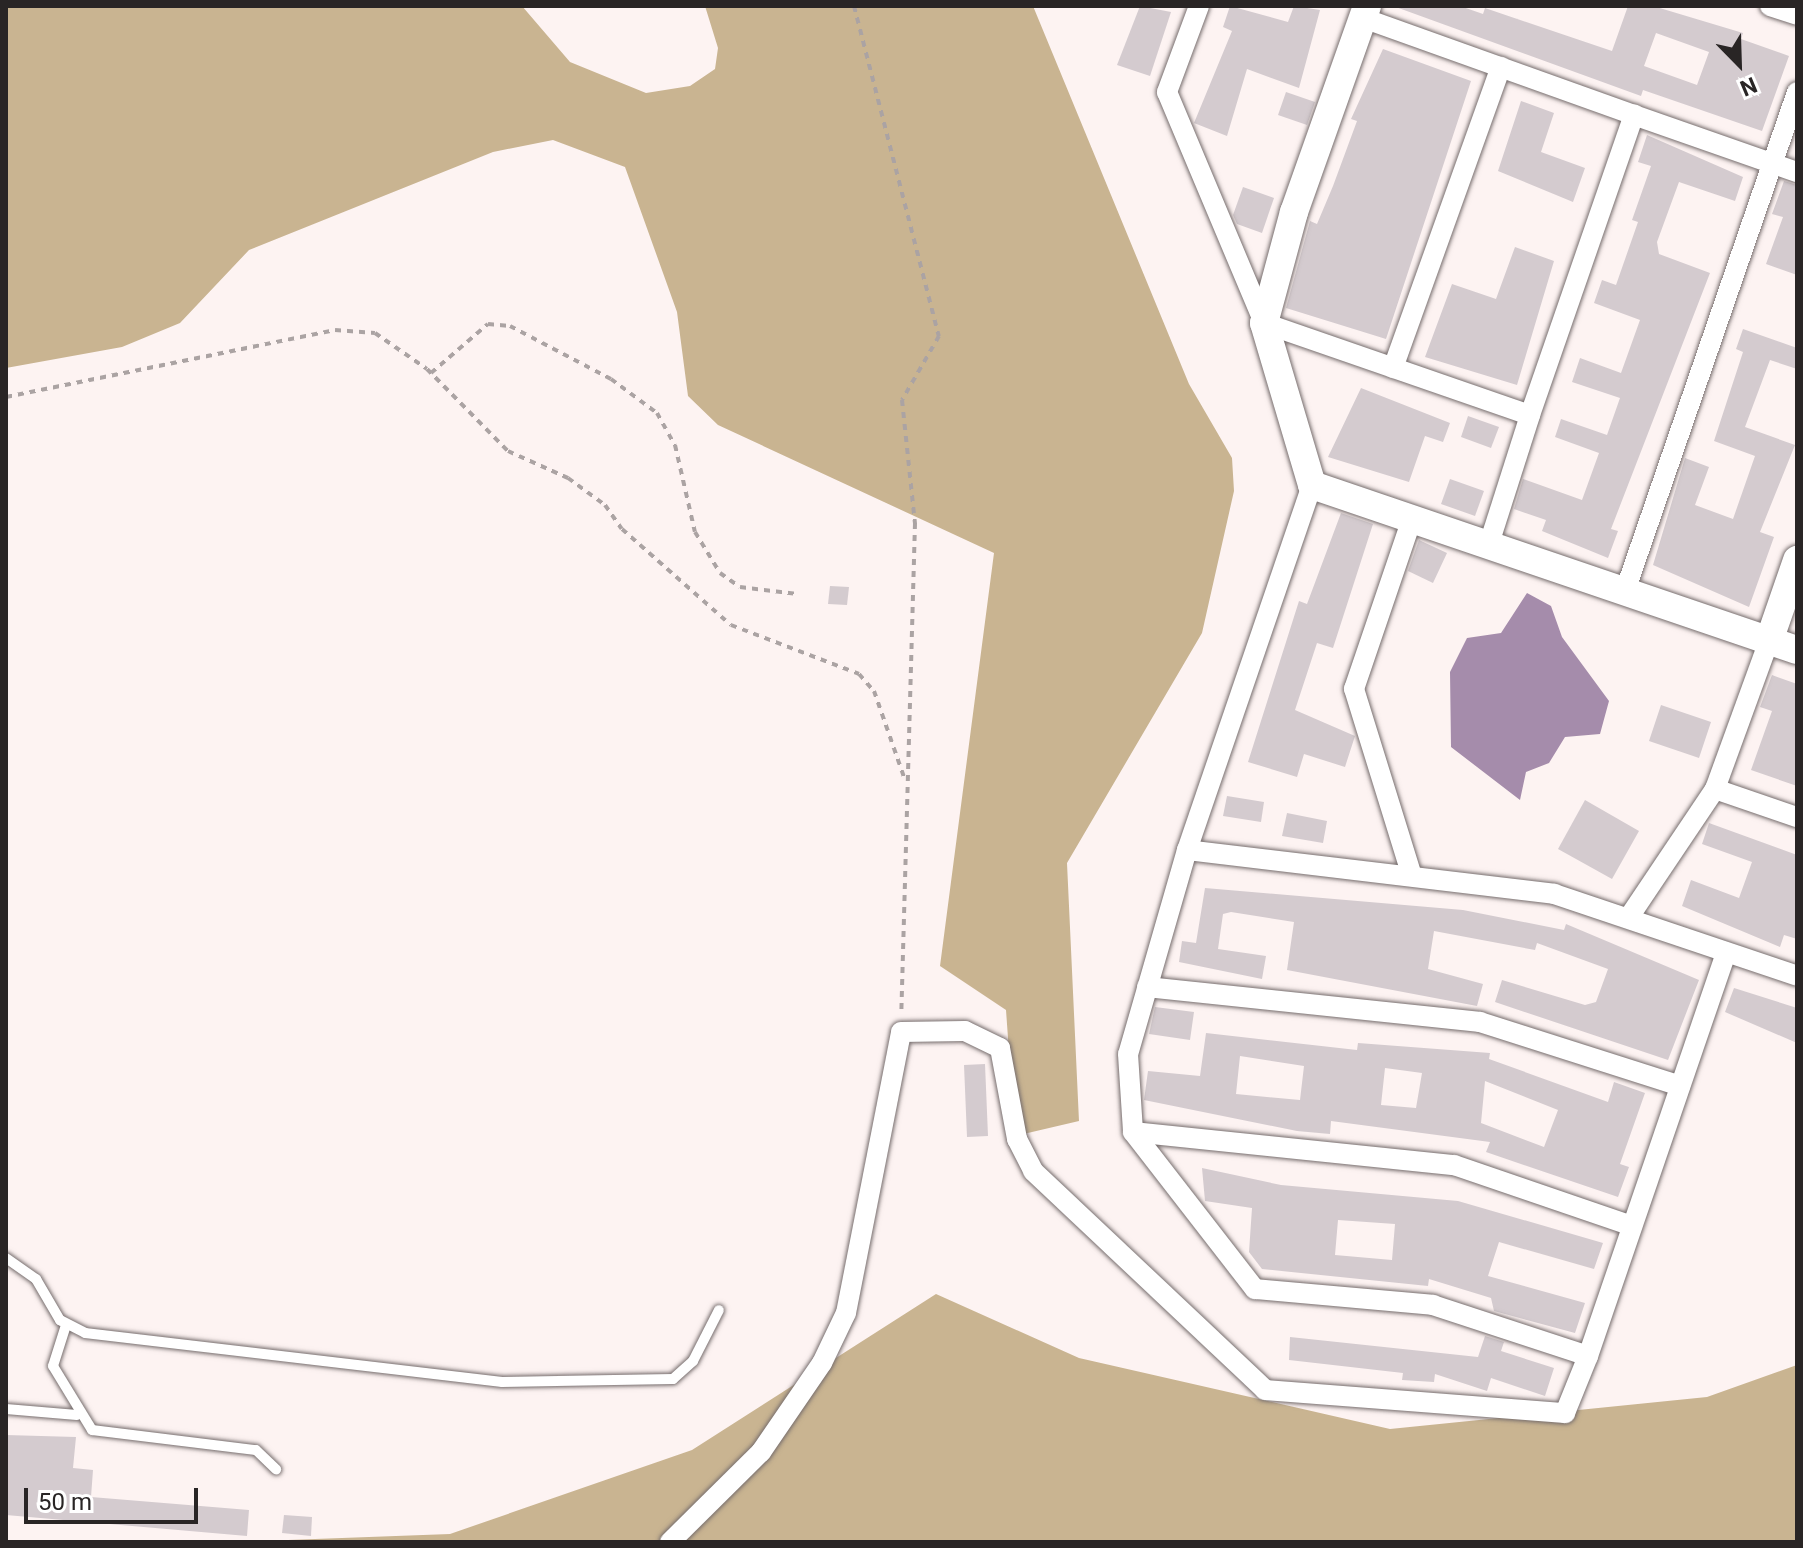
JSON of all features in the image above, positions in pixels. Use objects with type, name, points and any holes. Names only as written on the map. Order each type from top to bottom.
[{"type":"street","points":[[1199,6],[1167,92],[1264,323],[1312,485],[1187,850],[1128,1054],[1133,1132],[1255,1289],[1433,1305],[1588,1356]]},
{"type":"street","points":[[1770,6],[1797,15]]},
{"type":"street","points":[[1264,323],[1294,212],[1365,12],[1501,67],[1797,172]]},
{"type":"street","points":[[1393,368],[1501,67]]},
{"type":"street","points":[[1624,594],[1797,92]]},
{"type":"street","points":[[1488,547],[1530,415],[1634,115]]},
{"type":"street","points":[[1264,323],[1530,415]]},
{"type":"street","points":[[1312,485],[1624,594],[1797,650]]},
{"type":"street","points":[[1411,873],[1354,689],[1412,519]]},
{"type":"street","points":[[1629,917],[1715,789],[1797,560]]},
{"type":"street","points":[[1715,789],[1797,817]]},
{"type":"street","points":[[1187,850],[1411,873],[1554,894],[1797,976]]},
{"type":"street","points":[[670,1542],[761,1452],[822,1363],[846,1313],[901,1032],[965,1031],[1000,1048],[1017,1139],[1033,1171],[1265,1390],[1565,1413],[1588,1356],[1726,953]]},
{"type":"street","points":[[1147,987],[1480,1022],[1680,1086]]},
{"type":"street","points":[[1133,1132],[1454,1165],[1632,1226]]},
{"type":"lane","points":[[6,1258],[36,1279],[66,1325],[363,1371],[653,1384],[687,1371],[719,1310]]},
{"type":"lane","points":[[66,1325],[53,1366],[77,1415],[92,1430],[121,1437],[256,1450],[276,1469]]},
{"type":"lane","points":[[6,1409],[77,1415]]},
{"type":"path","points":[[854,6],[939,336],[902,400],[915,523],[904,777],[901,1032]]},
{"type":"path","points":[[431,373],[488,324],[510,326],[611,379],[657,413],[675,445],[695,532],[720,573],[740,587],[798,594]]},
{"type":"path","points":[[6,397],[335,330],[375,333],[431,373],[508,451],[568,478],[605,505],[622,529],[731,625],[766,643],[843,663],[866,681],[904,777]]},
{"type":"shaded area","points":[[6,6],[522,6],[570,62],[646,93],[690,86],[715,69],[718,48],[705,6],[1033,6],[1189,384],[1232,458],[1234,491],[1202,633],[1067,863],[1079,1121],[1015,1136],[1006,1010],[940,966],[994,553],[718,425],[688,396],[677,312],[625,167],[553,140],[493,152],[249,250],[180,323],[122,347],[6,368]]},
{"type":"shaded area","points":[[1527,593],[1551,606],[1562,637],[1609,701],[1600,734],[1565,737],[1549,763],[1526,772],[1520,800],[1451,747],[1450,672],[1467,638],[1501,633]]},
{"type":"shaded area","points":[[936,1294],[1079,1358],[1390,1429],[1707,1397],[1797,1365],[1797,1542],[232,1542],[450,1534],[692,1450]]},
{"type":"building","points":[[1140,6],[1171,12],[1150,76],[1117,65]]},
{"type":"building","points":[[1230,6],[1288,22],[1294,6],[1320,10],[1299,88],[1247,69],[1227,136],[1194,123],[1232,31],[1223,27]]},
{"type":"building","points":[[1393,6],[1460,6],[1483,14],[1485,8],[1612,51],[1628,6],[1653,6],[1743,33],[1741,39],[1789,56],[1762,131],[1643,90],[1641,96]],"holes":[[[1656,33],[1709,52],[1697,85],[1644,66]]]},
{"type":"building","points":[[1383,49],[1471,81],[1386,339],[1286,308],[1310,221],[1317,224],[1357,121],[1351,119]]},
{"type":"building","points":[[1286,92],[1315,102],[1307,125],[1278,115]]},
{"type":"building","points":[[1521,101],[1554,113],[1541,152],[1585,168],[1573,202],[1498,171]]},
{"type":"building","points":[[1647,135],[1743,177],[1735,201],[1679,182],[1657,242],[1659,254],[1710,273],[1611,529],[1618,531],[1608,558],[1542,531],[1546,520],[1514,509],[1523,479],[1582,500],[1599,453],[1555,437],[1561,419],[1607,435],[1620,398],[1572,382],[1580,358],[1621,373],[1640,320],[1594,303],[1602,280],[1616,285],[1638,222],[1632,220],[1651,166],[1638,162]]},
{"type":"building","points":[[1784,181],[1797,185],[1797,275],[1766,264],[1783,217],[1772,214]]},
{"type":"building","points":[[1243,187],[1274,198],[1262,233],[1237,224],[1233,215]]},
{"type":"building","points":[[1515,247],[1554,261],[1517,385],[1425,357],[1452,284],[1496,299]]},
{"type":"building","points":[[1743,329],[1797,348],[1797,369],[1770,360],[1745,427],[1795,445],[1760,532],[1774,537],[1749,607],[1653,565],[1685,458],[1709,467],[1695,505],[1733,519],[1755,456],[1714,441],[1743,352],[1736,349]]},
{"type":"building","points":[[1361,388],[1450,423],[1443,442],[1425,436],[1409,482],[1328,457]]},
{"type":"building","points":[[1468,416],[1499,427],[1491,448],[1461,437]]},
{"type":"building","points":[[1450,479],[1484,491],[1475,516],[1441,504]]},
{"type":"building","points":[[1341,513],[1373,524],[1333,648],[1317,643],[1295,710],[1355,736],[1345,767],[1304,754],[1297,777],[1248,762],[1299,601],[1307,604]]},
{"type":"building","points":[[1419,540],[1447,553],[1433,583],[1408,571]]},
{"type":"building","points":[[830,586],[849,587],[847,605],[828,604]]},
{"type":"building","points":[[1772,675],[1797,684],[1797,786],[1751,770],[1772,711],[1760,707]]},
{"type":"building","points":[[1661,705],[1711,722],[1699,758],[1649,741]]},
{"type":"building","points":[[1227,796],[1264,802],[1261,822],[1223,816]]},
{"type":"building","points":[[1585,800],[1639,831],[1612,879],[1558,849]]},
{"type":"building","points":[[1287,813],[1327,821],[1323,843],[1282,836]]},
{"type":"building","points":[[1709,823],[1797,855],[1797,939],[1784,935],[1780,947],[1682,906],[1691,880],[1739,898],[1752,862],[1702,844]]},
{"type":"building","points":[[1205,888],[1463,910],[1564,930],[1566,924],[1699,980],[1668,1060],[1495,1002],[1502,980],[1585,1005],[1596,1002],[1608,969],[1537,943],[1535,950],[1434,931],[1428,969],[1483,984],[1477,1006],[1287,970],[1294,922],[1231,912],[1223,914],[1218,949],[1266,956],[1262,979],[1179,962],[1182,941],[1196,943]]},
{"type":"building","points":[[1734,988],[1797,1008],[1797,1043],[1725,1012]]},
{"type":"building","points":[[1155,1007],[1194,1012],[1190,1040],[1149,1034]]},
{"type":"building","points":[[1206,1033],[1357,1050],[1358,1043],[1490,1053],[1489,1059],[1608,1102],[1614,1082],[1645,1093],[1620,1164],[1629,1167],[1618,1197],[1486,1152],[1490,1142],[1331,1121],[1330,1134],[1297,1131],[1144,1100],[1148,1071],[1200,1076]],"holes":[[[1240,1056],[1304,1066],[1300,1100],[1236,1094]],[[1385,1068],[1422,1073],[1416,1108],[1381,1105]],[[1485,1081],[1558,1110],[1544,1147],[1481,1123]]]},
{"type":"building","points":[[985,1064],[988,1136],[967,1137],[964,1065]]},
{"type":"building","points":[[1202,1168],[1281,1185],[1458,1201],[1603,1243],[1594,1269],[1499,1242],[1488,1276],[1585,1303],[1575,1333],[1494,1311],[1491,1298],[1429,1279],[1428,1286],[1262,1269],[1249,1252],[1252,1208],[1205,1201]],"holes":[[[1338,1220],[1395,1224],[1392,1260],[1335,1255]]]},
{"type":"building","points":[[1485,1336],[1504,1342],[1501,1351],[1554,1368],[1545,1396],[1491,1378],[1487,1391],[1435,1374],[1434,1382],[1402,1380],[1403,1373],[1289,1360],[1290,1337],[1478,1357]]},
{"type":"building","points":[[6,1435],[76,1437],[73,1468],[93,1470],[91,1497],[249,1510],[247,1536],[6,1515]]},
{"type":"building","points":[[284,1515],[312,1517],[311,1536],[282,1533]]}]
